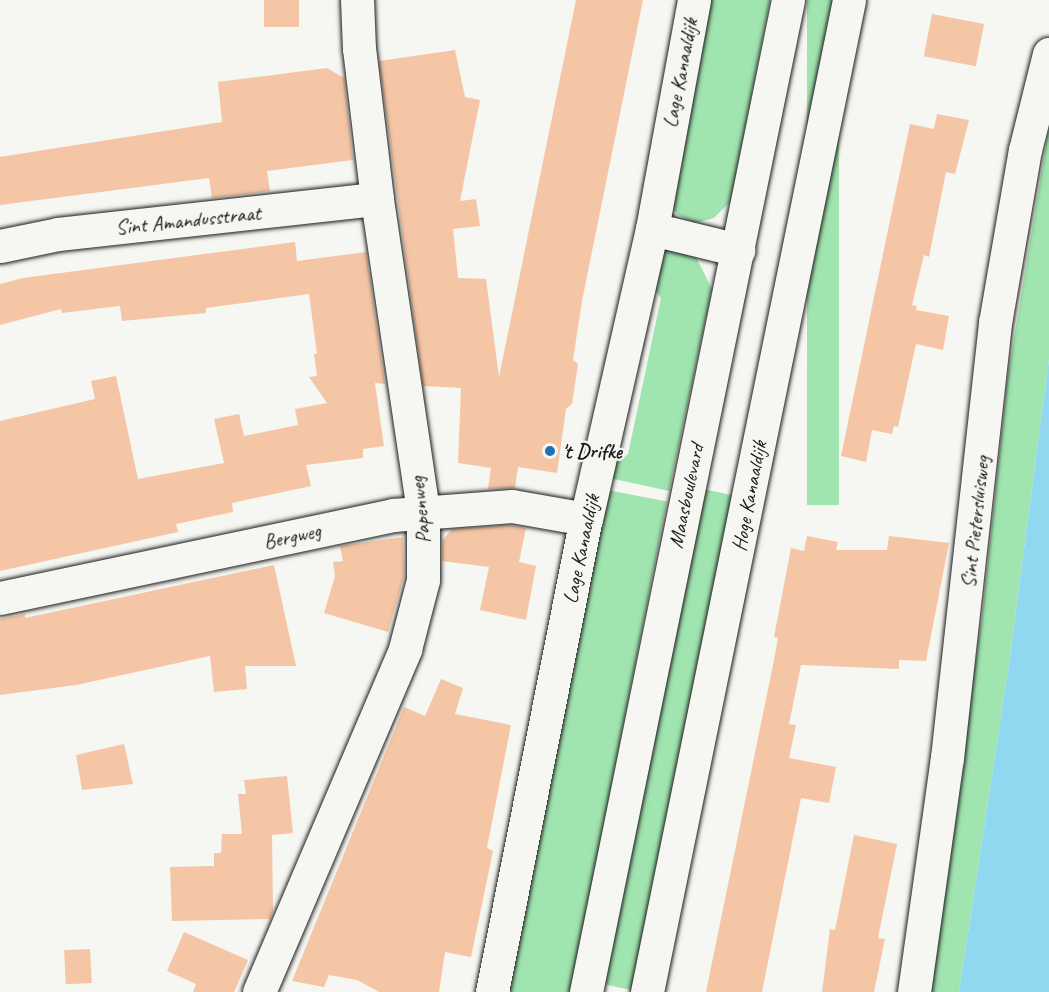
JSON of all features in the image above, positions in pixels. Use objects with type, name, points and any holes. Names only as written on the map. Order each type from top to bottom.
[{"type":"street","name":"Papenweg","points":[[260,992],[413,628],[425,555],[423,511],[377,199],[359,49],[357,0]]},
{"type":"street","name":"Lage Kanaaldijk","points":[[492,992],[586,519],[652,229],[694,0]]},
{"type":"street","name":"Maasboulevard","points":[[586,992],[788,0]]},
{"type":"street","name":"Hoge Kanaaldijk","points":[[646,992],[849,0]]},
{"type":"street","name":"Sint Pietersluisweg","points":[[914,992],[948,758],[995,323],[1025,150],[1049,54]]},
{"type":"street","name":"Sint Amandusstraat","points":[[0,246],[58,234],[377,199]]},
{"type":"street","points":[[652,229],[738,250]]},
{"type":"street","name":"Bergweg","points":[[0,598],[423,511],[512,506],[586,519]]},
{"type":"green space","points":[[707,0],[770,0],[731,201],[714,218],[695,223],[678,215],[671,206]]},
{"type":"green space","points":[[807,0],[839,0],[839,505],[807,505]]},
{"type":"green space","points":[[1049,127],[1049,359],[1009,664],[959,992],[926,992],[982,618],[1008,375]]},
{"type":"green space","points":[[664,247],[694,253],[712,289],[669,491],[605,477],[606,470],[628,454],[661,298],[648,281]]},
{"type":"green space","points":[[602,489],[667,502],[571,992],[504,992]]},
{"type":"green space","points":[[702,489],[741,497],[636,991],[597,983]]},
{"type":"water","points":[[1049,359],[1049,992],[959,992],[1009,664]]},
{"type":"building","points":[[264,0],[299,0],[299,27],[264,27]]},
{"type":"building","points":[[576,0],[643,0],[582,301],[573,360],[578,364],[572,404],[566,409],[557,473],[518,467],[515,488],[488,489],[491,468],[458,463],[461,388],[423,386],[379,61],[455,50],[465,97],[480,100],[460,201],[476,199],[480,226],[453,229],[458,278],[486,279],[499,377]]},
{"type":"building","points":[[932,14],[984,24],[976,66],[924,56]]},
{"type":"building","points":[[327,68],[344,78],[353,160],[267,171],[270,191],[212,198],[209,178],[0,205],[0,157],[222,122],[218,82]]},
{"type":"building","points":[[937,114],[969,120],[955,174],[946,172],[929,257],[924,255],[912,305],[917,306],[916,310],[949,316],[943,350],[916,344],[898,427],[894,426],[892,434],[872,430],[866,462],[841,456],[910,124],[934,129]]},
{"type":"building","points":[[295,242],[297,261],[366,252],[385,384],[375,383],[384,446],[363,449],[363,458],[306,465],[311,486],[232,503],[233,512],[176,524],[178,532],[0,571],[0,421],[95,399],[91,381],[116,376],[138,479],[224,463],[214,419],[239,414],[244,436],[298,425],[295,409],[327,403],[309,377],[317,376],[314,354],[317,354],[309,294],[206,308],[206,313],[122,321],[120,306],[62,313],[61,309],[0,325],[0,284],[23,278]]},
{"type":"building","points":[[510,525],[526,528],[519,562],[536,566],[526,620],[480,610],[489,567],[442,561],[442,541],[452,529]]},
{"type":"building","points":[[807,536],[838,542],[836,550],[887,550],[889,536],[949,543],[926,661],[899,660],[899,669],[801,665],[789,724],[796,725],[789,758],[836,767],[829,803],[801,798],[762,992],[706,992],[774,660],[778,638],[774,637],[791,548],[804,551]]},
{"type":"building","points":[[403,537],[404,577],[388,632],[324,613],[335,576],[333,562],[343,561],[340,546]]},
{"type":"building","points":[[274,565],[296,666],[245,666],[247,689],[214,692],[210,656],[76,685],[0,695],[0,619],[25,614],[25,618]]},
{"type":"building","points":[[441,679],[463,688],[455,714],[511,725],[487,848],[493,851],[471,957],[445,952],[439,992],[379,992],[357,980],[329,975],[324,987],[292,981],[404,707],[425,716]]},
{"type":"building","points":[[124,744],[133,784],[82,790],[76,755]]},
{"type":"building","points":[[287,776],[293,833],[272,835],[273,911],[270,919],[172,921],[170,867],[214,866],[214,853],[221,853],[222,834],[242,834],[238,794],[246,794],[244,780]]},
{"type":"building","points":[[854,835],[897,844],[878,938],[885,939],[874,992],[822,992],[830,929],[835,930]]},
{"type":"building","points":[[184,932],[248,960],[234,992],[193,992],[196,984],[167,971]]},
{"type":"building","points":[[90,949],[92,983],[66,984],[64,950]]},
{"type":"place","name":"'t Drifke","points":[[550,451]]}]
